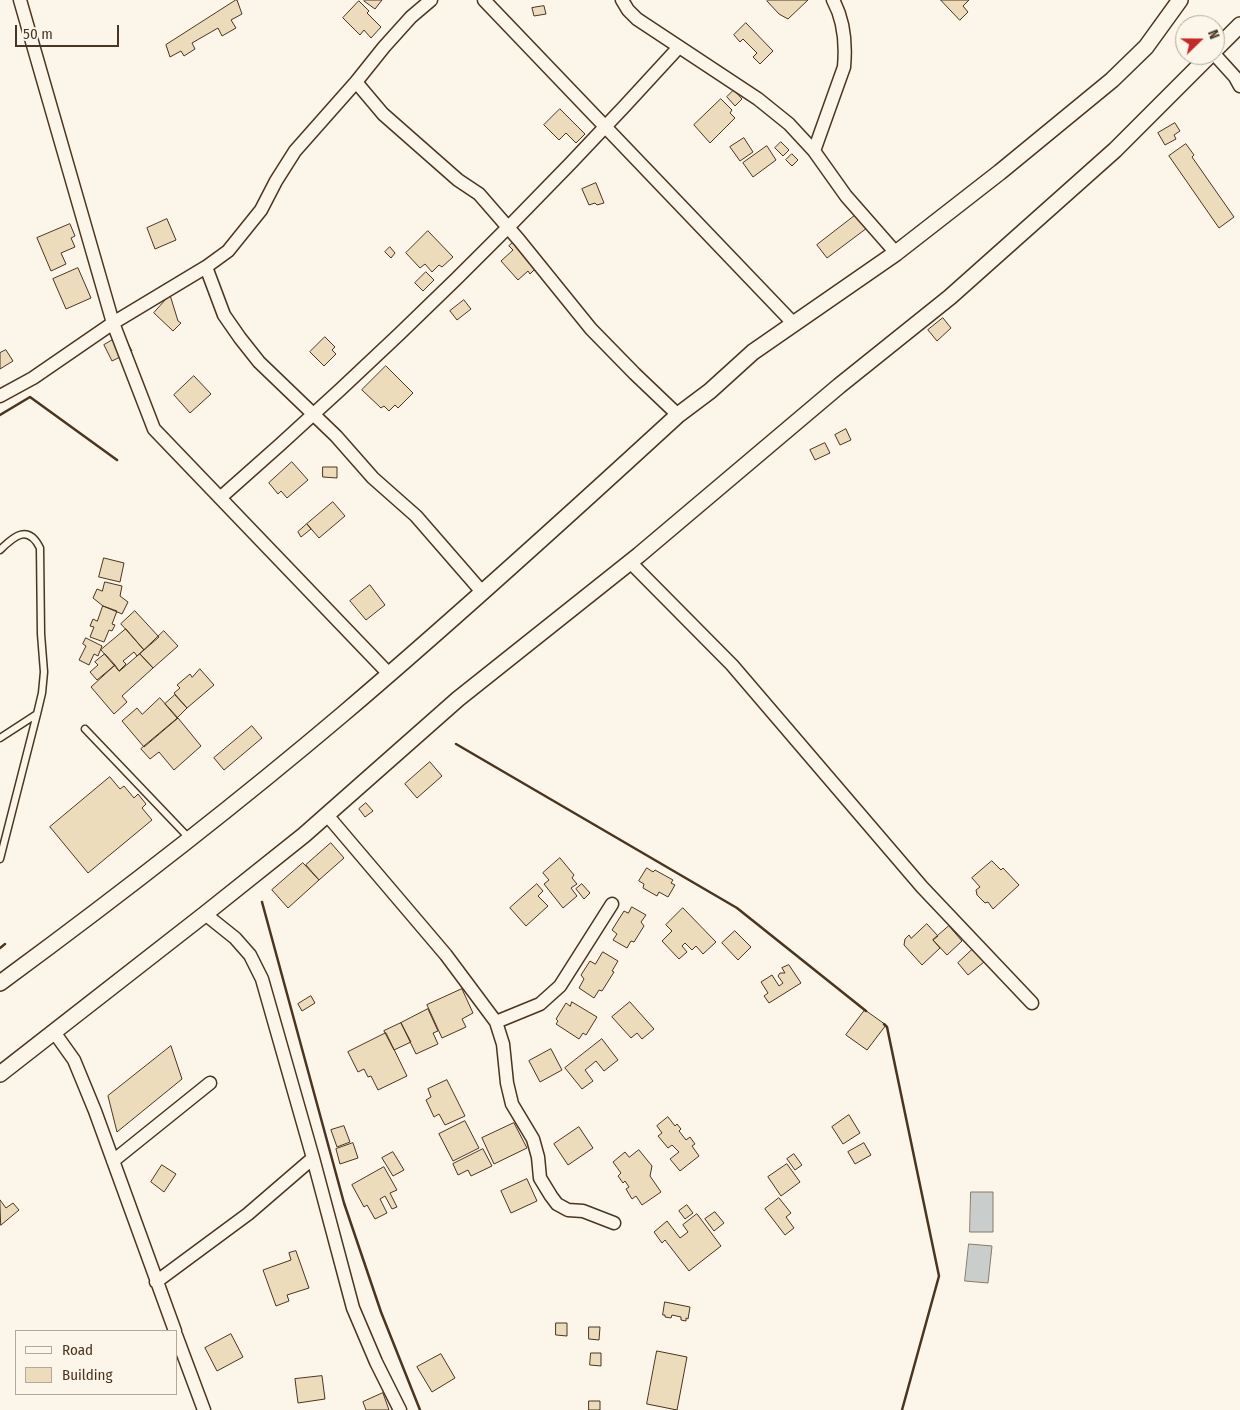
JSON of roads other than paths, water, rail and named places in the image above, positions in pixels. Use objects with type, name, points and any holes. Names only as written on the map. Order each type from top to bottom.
[{"type":"street","points":[[20,0],[114,323],[154,429],[389,674]]},
{"type":"street","points":[[0,396],[34,378],[114,323],[206,267],[228,251],[261,210],[295,151],[411,17],[432,0]]},
{"type":"street","points":[[484,0],[794,324]]},
{"type":"street","points":[[622,0],[637,19],[758,98],[789,124],[814,151],[846,196],[896,253]]},
{"type":"street","points":[[814,151],[844,67],[842,23],[834,0]]},
{"type":"street","points":[[0,983],[190,838],[299,750],[483,593],[678,415],[753,352],[896,253],[1000,172],[1116,76],[1146,47],[1180,0]]},
{"type":"street","points":[[1225,40],[1240,25]]},
{"type":"street","points":[[220,498],[314,416],[508,227],[606,127],[679,47]]},
{"type":"street","points":[[0,1074],[205,914],[327,815],[458,699],[630,562],[839,386],[950,296],[1115,150],[1200,65]]},
{"type":"street","points":[[1224,65],[1240,86]]},
{"type":"street","points":[[356,82],[383,114],[458,180],[479,194],[591,329],[634,374],[678,415]]},
{"type":"street","points":[[206,267],[224,315],[259,362],[336,436],[373,478],[416,516],[483,593]]},
{"type":"street","points":[[630,562],[732,666],[922,887],[1032,1003]]},
{"type":"street","points":[[327,815],[446,955],[496,1022],[503,1044],[507,1083],[512,1104],[533,1140],[538,1157],[540,1178],[550,1196],[557,1204],[568,1210],[583,1211],[614,1223]]},
{"type":"street","points":[[496,1022],[540,1004],[560,986],[612,904]]},
{"type":"street","points":[[205,914],[235,938],[250,955],[262,979],[354,1308],[376,1362],[400,1410]]},
{"type":"street","points":[[54,1032],[74,1060],[95,1111],[175,1330]]},
{"type":"street","points":[[113,1162],[210,1083]]},
{"type":"street","points":[[156,1282],[248,1214],[313,1158]]},
{"type":"street","points":[[178,1340],[204,1410]]},
{"type":"lane","points":[[0,550],[11,539],[20,534],[29,535],[40,548],[41,634],[44,672],[42,693],[0,858]]},
{"type":"lane","points":[[0,738],[37,714]]},
{"type":"lane","points":[[85,729],[190,838]]}]
